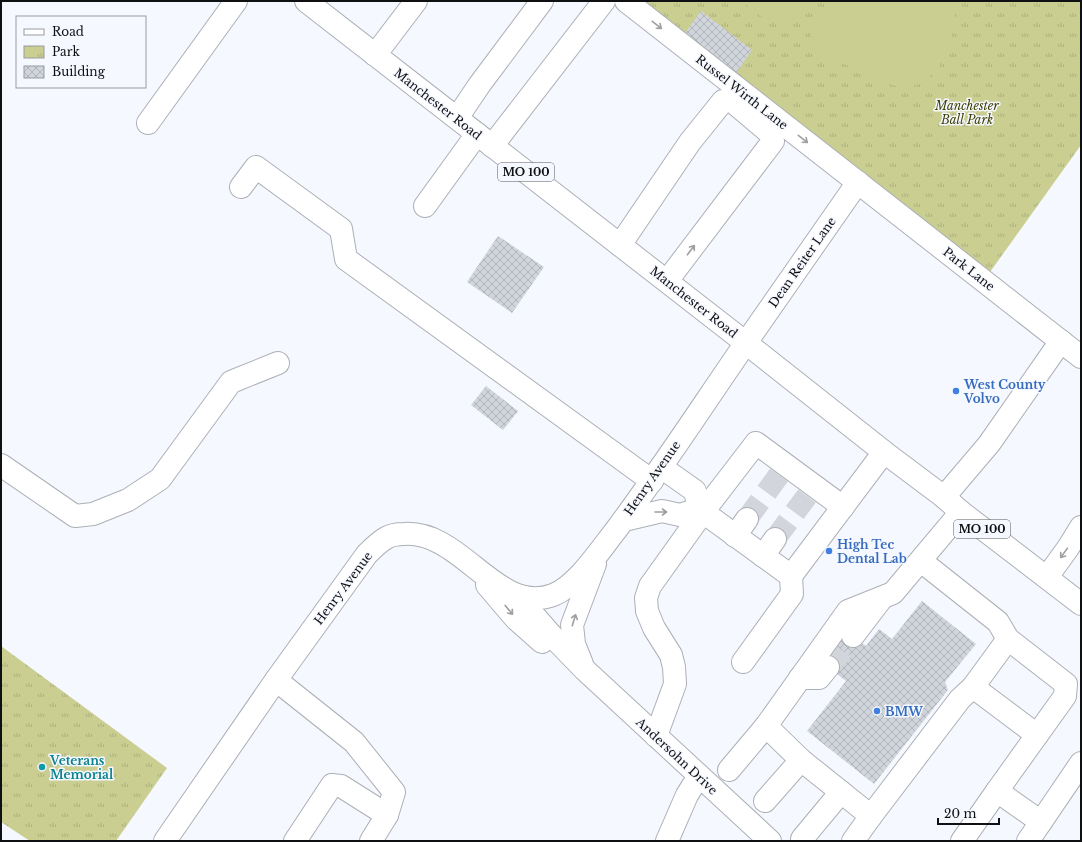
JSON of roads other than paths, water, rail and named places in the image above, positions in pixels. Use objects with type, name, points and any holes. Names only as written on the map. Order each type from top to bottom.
[{"type":"main road","points":[[148,123],[236,1]]},
{"type":"main road","name":"Manchester Road","points":[[306,1],[1081,604]]},
{"type":"main road","points":[[375,55],[416,1]]},
{"type":"main road","points":[[457,118],[480,84],[542,1]]},
{"type":"main road","points":[[425,206],[485,140],[604,1]]},
{"type":"main road","name":"Russel Wirth Lane","points":[[626,1],[858,182]]},
{"type":"main road","points":[[620,245],[690,142],[723,101],[732,101],[770,133],[773,142],[667,282]]},
{"type":"main road","points":[[241,187],[256,167],[341,230],[346,259],[656,474],[695,491],[701,510]]},
{"type":"main road","name":"Park Lane","points":[[858,182],[1081,357]]},
{"type":"main road","name":"Dean Reiter Lane","points":[[746,342],[858,182]]},
{"type":"main road","points":[[944,497],[989,444],[1060,341]]},
{"type":"main road","name":"Henry Avenue","points":[[165,841],[276,680],[367,554],[376,546],[387,537],[405,534],[424,535],[443,544],[466,559],[498,585],[516,595],[533,599],[544,598],[565,589],[580,576],[624,520],[746,342]]},
{"type":"main road","points":[[1,465],[75,516],[93,514],[128,500],[160,479],[231,382],[278,363]]},
{"type":"main road","points":[[656,736],[675,684],[674,667],[671,655],[654,628],[647,611],[646,598],[650,586],[701,510],[756,443],[783,471],[811,491],[843,507]]},
{"type":"main road","points":[[790,576],[884,452]]},
{"type":"main road","points":[[624,520],[662,511],[680,515],[701,510],[741,527],[769,548],[790,576],[792,594],[743,662]]},
{"type":"main road","points":[[729,770],[766,726],[848,611],[893,593],[922,561],[961,512]]},
{"type":"main road","points":[[1046,577],[1068,548],[1081,527]]},
{"type":"main road","name":"Andersohn Drive","points":[[585,670],[574,644],[572,625],[599,552]]},
{"type":"main road","name":"Andersohn Drive","points":[[466,559],[516,620],[539,639],[585,670]]},
{"type":"main road","points":[[922,561],[998,622],[1008,639],[1066,684],[1065,696],[962,841]]},
{"type":"main road","name":"Andersohn Drive","points":[[516,595],[552,636],[585,670],[770,841]]},
{"type":"main road","points":[[853,636],[882,598]]},
{"type":"main road","points":[[853,841],[960,699],[972,687],[1008,639]]},
{"type":"main road","points":[[800,678],[820,678],[828,667]]},
{"type":"main road","points":[[276,680],[354,742],[394,792],[387,815],[371,841]]},
{"type":"main road","points":[[972,687],[1037,735]]},
{"type":"main road","points":[[766,726],[801,760],[871,816]]},
{"type":"main road","points":[[765,801],[801,760]]},
{"type":"main road","points":[[1028,841],[1081,762]]},
{"type":"main road","points":[[667,841],[687,795],[699,776]]},
{"type":"main road","points":[[295,841],[332,785],[341,786],[387,815]]},
{"type":"main road","points":[[997,791],[1041,822]]},
{"type":"main road","points":[[802,839],[841,792]]},
{"type":"tunnel","points":[[747,519],[779,475]]},
{"type":"tunnel","points":[[775,539],[807,496]]},
{"type":"tunnel","points":[[828,667],[853,636]]},
{"type":"place","name":"West County Volvo","points":[[956,391]]},
{"type":"place","name":"High Tec Dental Lab","points":[[829,551]]},
{"type":"place","name":"BMW","points":[[877,711]]},
{"type":"place","name":"Veterans Memorial","points":[[42,767]]},
{"type":"park label","name":"Manchester Ball Park","points":[[967,112]]}]
